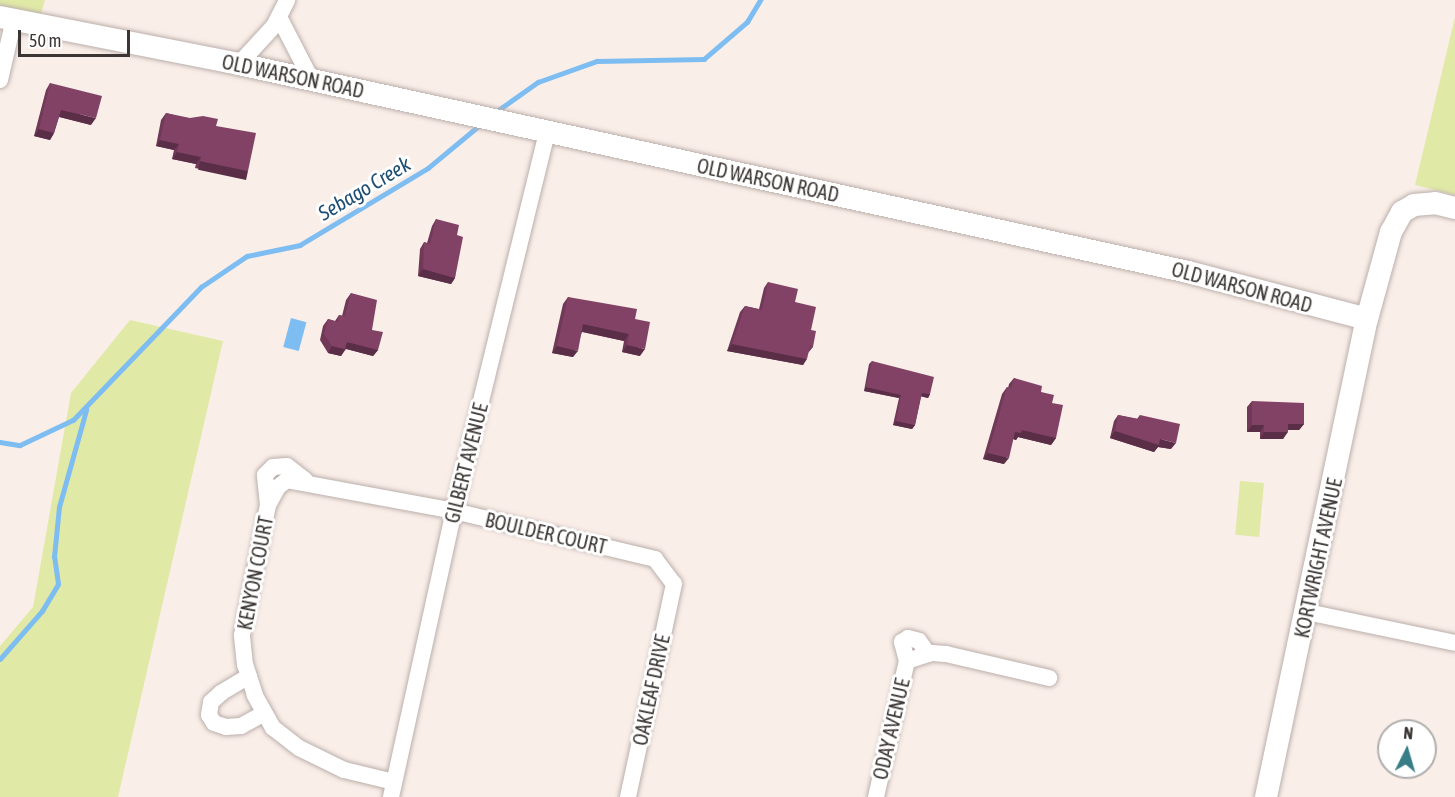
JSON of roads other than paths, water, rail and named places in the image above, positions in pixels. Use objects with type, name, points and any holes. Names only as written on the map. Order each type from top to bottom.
[{"type":"street","points":[[239,64],[279,17],[287,0]]},
{"type":"street","points":[[279,17],[311,79]]},
{"type":"street","points":[[0,80],[7,18]]},
{"type":"street","name":"OLD WARSON ROAD","points":[[7,18],[311,79],[1188,272],[1367,319]]},
{"type":"street","name":"GILBERT AVENUE","points":[[393,789],[454,511],[547,131]]},
{"type":"street","points":[[1367,319],[1395,220],[1408,208],[1421,203],[1455,208]]},
{"type":"street","name":"KORTWRIGHT AVENUE","points":[[1266,797],[1307,612],[1367,319]]},
{"type":"street","name":"KENYON COURT","points":[[302,480],[287,466],[273,466],[266,475],[268,505],[243,635],[249,676],[264,713],[273,728],[320,760],[393,789]]},
{"type":"street","name":"BOULDER COURT","points":[[302,480],[454,511],[655,559],[674,584]]},
{"type":"street","name":"OAKLEAF DRIVE","points":[[628,797],[674,584]]},
{"type":"street","points":[[1307,612],[1455,643]]},
{"type":"street","name":"ODAY AVENUE","points":[[876,797],[907,661],[928,654],[946,654],[1049,678]]},
{"type":"street","points":[[249,676],[211,702],[209,715],[214,723],[226,727],[241,726],[264,713]]},
{"type":"water","points":[[291,318],[306,322],[299,351],[283,347]]},
{"type":"waterway","name":"Sebago Creek","points":[[494,113],[538,82],[597,61],[704,59],[747,22],[760,0]]},
{"type":"waterway","name":"Sebago Creek","points":[[0,442],[20,445],[73,420],[201,287],[247,256],[300,245],[428,168],[481,124]]},
{"type":"waterway","points":[[0,659],[42,611],[58,584],[54,557],[59,507],[86,410]]}]
